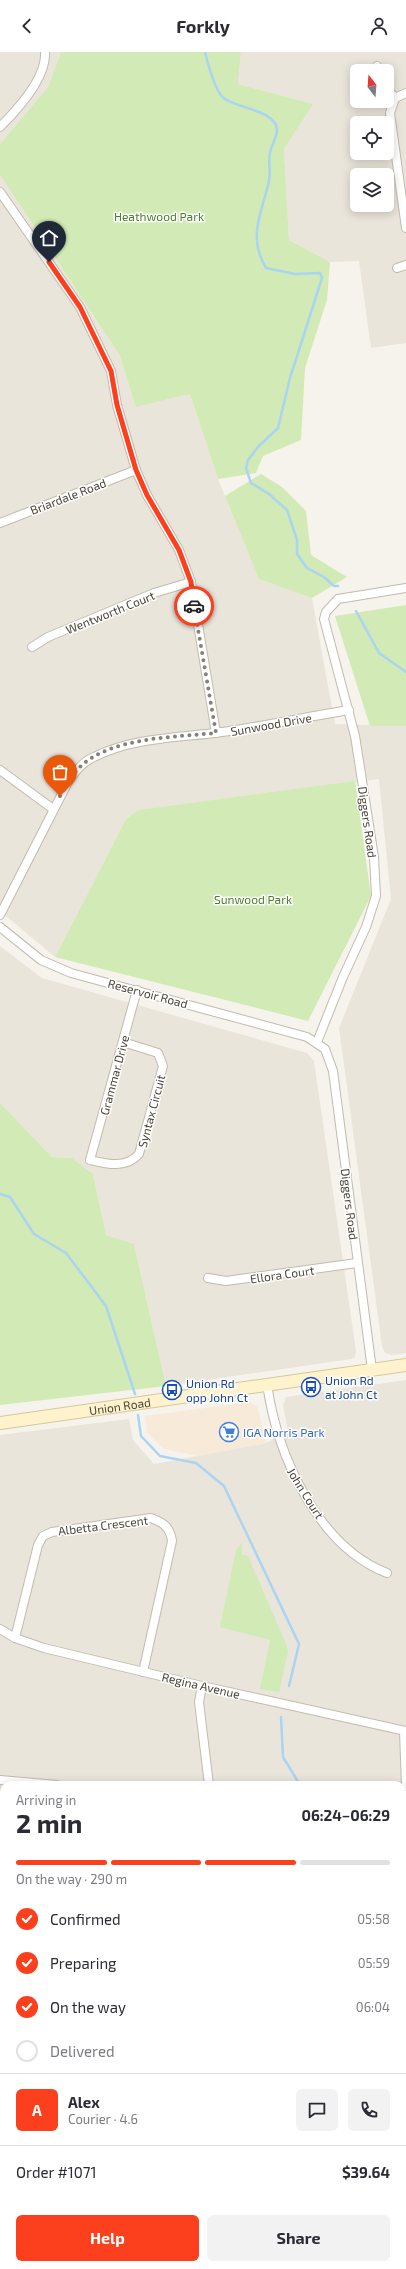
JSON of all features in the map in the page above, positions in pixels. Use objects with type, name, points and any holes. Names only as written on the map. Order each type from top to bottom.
[{"type":"main road","name":"Union Road","points":[[0,1423],[406,1365]]},
{"type":"street","points":[[0,127],[28,95],[46,60],[45,52]]},
{"type":"street","points":[[406,93],[395,98],[390,112],[406,228]]},
{"type":"street","points":[[0,192],[80,307],[111,371],[117,405],[136,470],[147,495],[179,550],[191,582],[216,733]]},
{"type":"street","points":[[397,268],[406,265]]},
{"type":"street","name":"Briardale Road","points":[[0,523],[136,470]]},
{"type":"street","name":"Wentworth Court","points":[[32,647],[48,637],[154,593],[191,582]]},
{"type":"street","name":"Diggers Road","points":[[317,1042],[343,977],[366,927],[376,896],[374,857],[358,756],[349,710],[324,619],[326,612],[338,600],[406,588]]},
{"type":"street","name":"Sunwood Drive","points":[[0,915],[68,782],[79,768],[92,757],[132,744],[216,733],[349,710]]},
{"type":"street","points":[[0,770],[53,809]]},
{"type":"street","name":"Reservoir Road","points":[[0,927],[41,960],[71,973],[307,1037]]},
{"type":"street","name":"Grammar Drive","points":[[90,1160],[137,990]]},
{"type":"street","name":"Diggers Road","points":[[307,1037],[317,1042],[325,1049],[333,1071],[372,1370]]},
{"type":"street","name":"Syntax Circuit","points":[[90,1160],[110,1165],[134,1160],[139,1154],[163,1066],[158,1053],[123,1042]]},
{"type":"street","name":"Ellora Court","points":[[208,1278],[226,1281],[357,1263]]},
{"type":"street","name":"John Court","points":[[267,1384],[272,1413],[281,1445],[293,1475],[311,1504],[347,1549],[369,1566],[387,1573]]},
{"type":"street","name":"Albetta Crescent","points":[[15,1638],[38,1544],[43,1536],[52,1532],[151,1518],[162,1522],[170,1530],[172,1541],[143,1672]]},
{"type":"street","name":"Regina Avenue","points":[[0,1629],[15,1638],[44,1648],[202,1686],[405,1731]]},
{"type":"street","points":[[202,1686],[199,1702],[209,1781]]},
{"type":"street","points":[[405,1731],[406,1781]]},
{"type":"street","points":[[0,1780],[11,1781]]},
{"type":"shaded area","points":[[0,52],[61,52],[48,87],[0,144]]},
{"type":"shaded area","points":[[241,52],[406,52],[406,343],[371,348],[359,261],[330,262],[289,240],[284,149],[312,104],[238,84]]},
{"type":"shaded area","points":[[0,175],[119,354],[136,407],[190,394],[218,479],[259,578],[312,598],[335,724],[406,726],[406,1353],[392,1355],[385,1353],[382,1346],[339,1028],[391,899],[379,779],[138,810],[126,819],[55,957],[0,911]]},
{"type":"shaded area","points":[[0,946],[42,978],[307,1053],[314,1061],[356,1351],[355,1357],[351,1359],[166,1386],[134,1244],[106,1235],[93,1174],[72,1158],[52,1157],[0,1103]]},
{"type":"shaded area","points":[[406,1380],[406,1781],[0,1781],[0,1435],[129,1419],[133,1440],[154,1464],[266,1443],[288,1431],[283,1406],[286,1397]]},
{"type":"shaded area","points":[[251,1402],[258,1408],[266,1443],[198,1456],[164,1449],[147,1433],[145,1416]]},
{"type":"green space","name":"Heathwood Park","points":[[61,52],[241,52],[238,84],[313,104],[284,149],[289,240],[330,262],[327,300],[305,368],[301,440],[263,456],[256,473],[218,479],[190,394],[136,407],[119,354],[0,175],[0,144],[48,87]]},
{"type":"green space","points":[[261,474],[282,487],[306,511],[311,555],[347,577],[312,598],[259,579],[225,496]]},
{"type":"green space","points":[[406,605],[406,726],[370,726],[335,616]]},
{"type":"green space","name":"Sunwood Park","points":[[355,781],[371,896],[308,1021],[55,957],[126,819],[138,810]]},
{"type":"green space","points":[[0,1103],[52,1157],[72,1158],[93,1174],[106,1235],[134,1244],[166,1386],[0,1405]]},
{"type":"green space","points":[[242,1543],[242,1555],[248,1556],[287,1646],[288,1652],[279,1692],[260,1689],[270,1640],[220,1627],[236,1550]]},
{"type":"waterway","points":[[205,52],[212,78],[221,96],[231,102],[271,118],[277,130],[270,153],[269,181],[260,214],[257,235],[257,245],[260,256],[266,268],[295,274],[320,273],[322,278],[290,378],[278,428],[258,447],[248,460],[246,468],[251,483],[269,494],[287,510],[297,540],[297,554],[307,568],[324,577],[334,586],[338,586]]},
{"type":"waterway","points":[[356,611],[379,653],[406,672]]},
{"type":"waterway","points":[[0,1194],[10,1197],[34,1234],[66,1253],[106,1306],[135,1394]]},
{"type":"waterway","points":[[138,1415],[141,1436],[160,1456],[196,1463],[224,1486],[299,1644],[289,1686]]},
{"type":"waterway","points":[[281,1717],[283,1757],[298,1781]]},
{"type":"way so far","points":[[60,796],[68,782],[79,768],[92,757],[115,748],[132,744],[153,740],[216,733],[194,606]]},
{"type":"place","name":"Union Rd at John Ct","points":[[311,1387]]},
{"type":"place","name":"Union Rd opp John Ct","points":[[172,1390]]},
{"type":"place","name":"IGA Norris Park","points":[[229,1432]]},
{"type":"route","points":[[49,262],[80,307],[111,371],[117,405],[136,470],[147,495],[179,550],[191,582],[194,606]]}]
